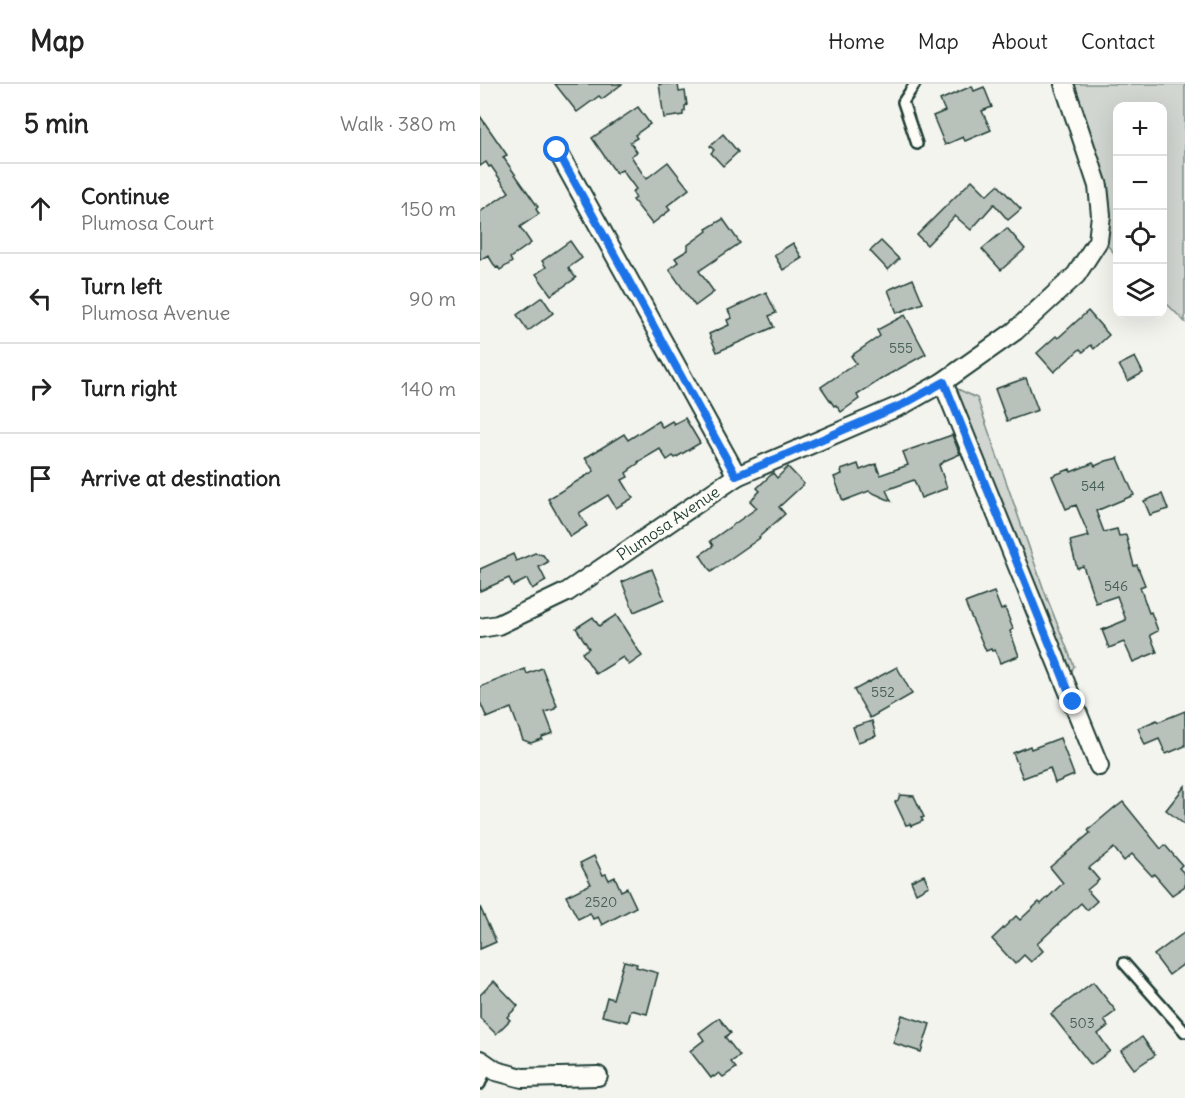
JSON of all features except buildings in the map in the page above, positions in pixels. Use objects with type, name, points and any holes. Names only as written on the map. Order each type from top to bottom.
[{"type":"street","name":"Plumosa Avenue","points":[[480,628],[498,625],[567,592],[736,476],[904,404],[944,382],[1015,331],[1076,275],[1098,240],[1101,215],[1098,186],[1064,84]]},
{"type":"street","points":[[557,150],[736,476]]},
{"type":"street","points":[[944,382],[1099,766]]},
{"type":"street","points":[[484,1062],[496,1071],[522,1078],[598,1076]]},
{"type":"lane","points":[[915,84],[903,102],[917,144]]},
{"type":"lane","points":[[1124,963],[1185,1032]]},
{"type":"lane","points":[[480,1084],[484,1062]]},
{"type":"shaded area","points":[[1073,84],[1185,84],[1185,322],[1167,304],[1167,102],[1113,102],[1113,252],[1105,243]]},
{"type":"shaded area","points":[[947,384],[977,398],[1045,593],[1074,666],[1068,680]]},
{"type":"route","points":[[557,150],[736,476],[904,404],[944,382],[1073,702]]}]
